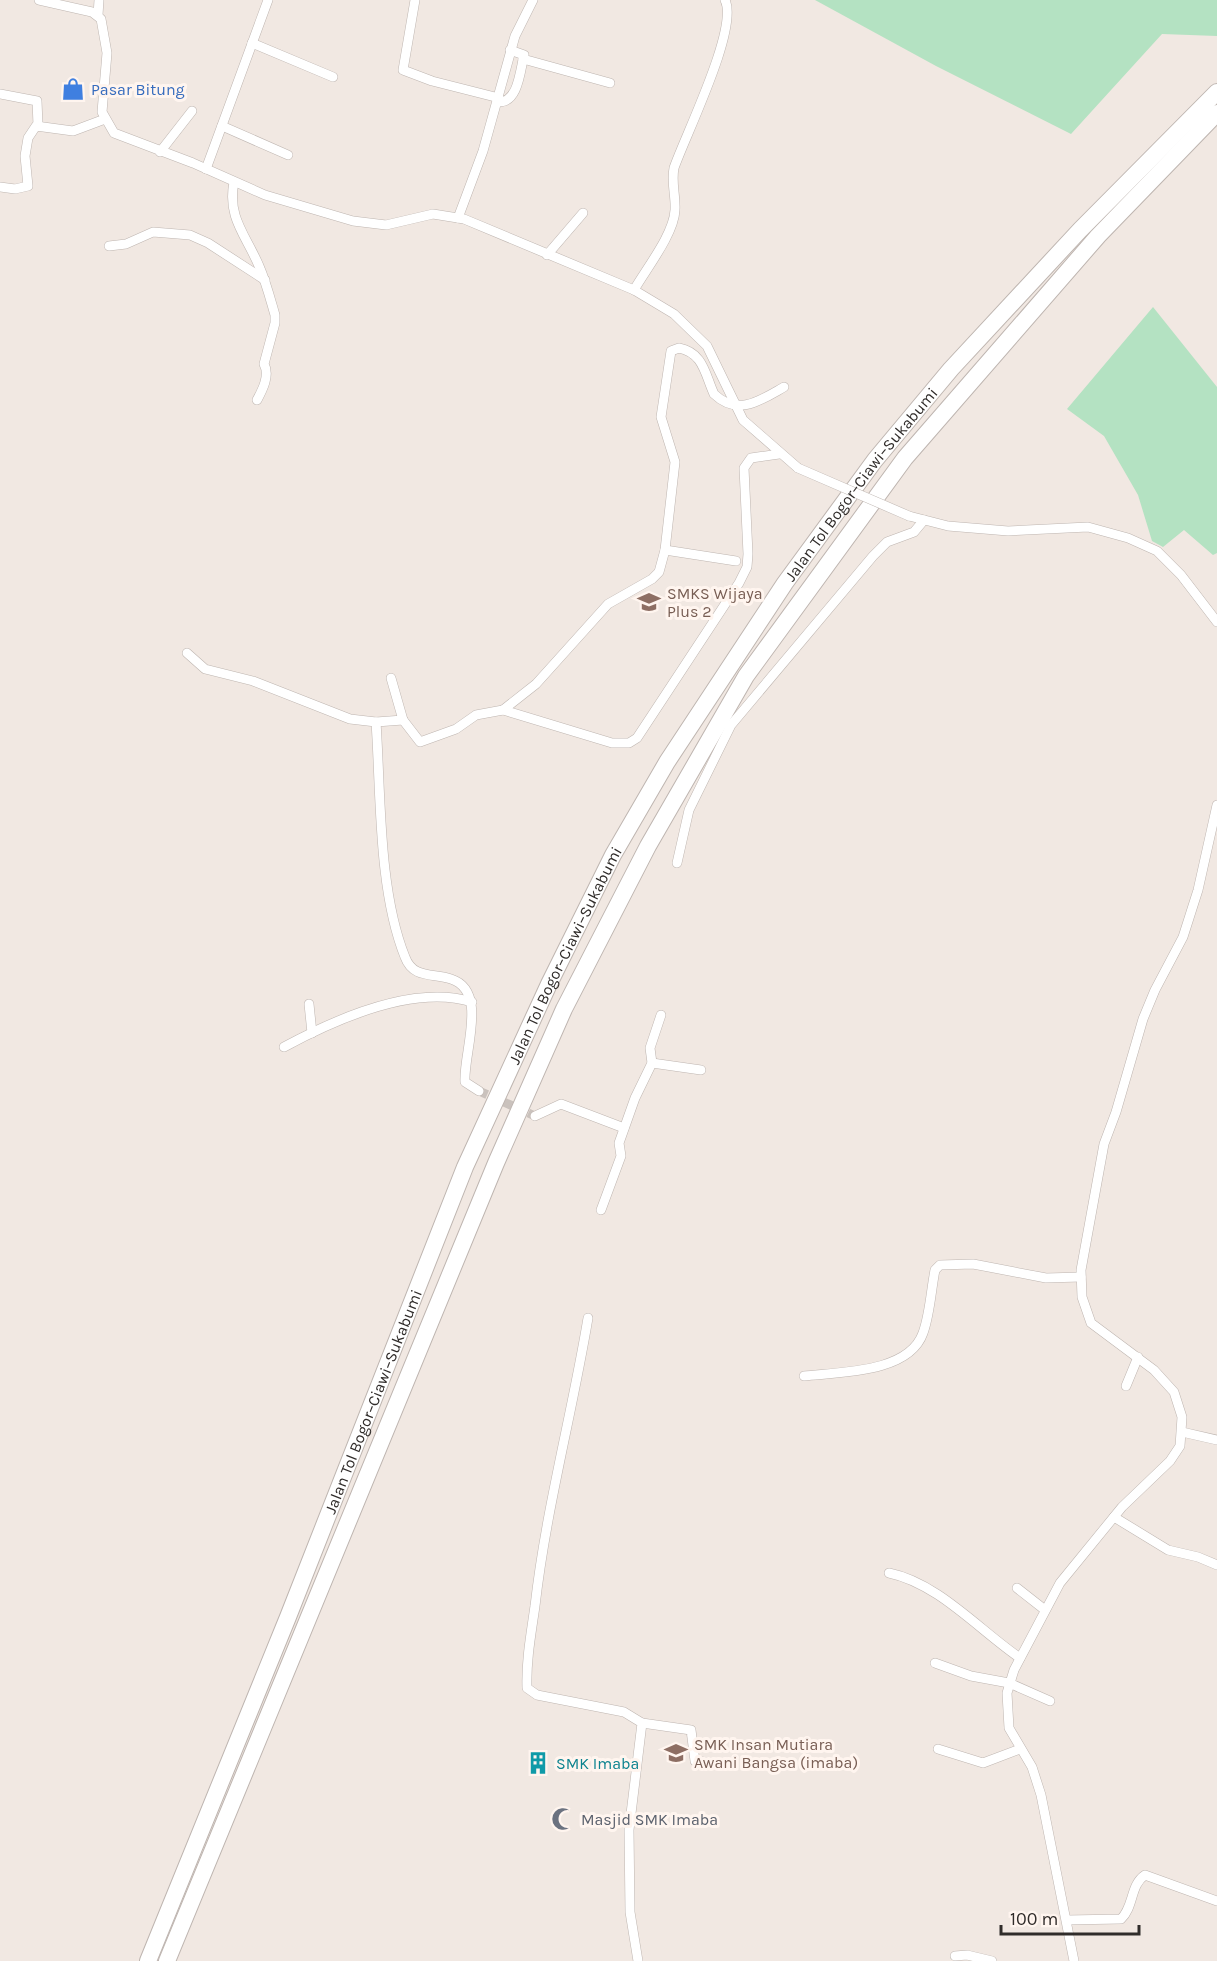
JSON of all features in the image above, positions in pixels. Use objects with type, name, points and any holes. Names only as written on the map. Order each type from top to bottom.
[{"type":"highway","name":"Jalan Tol Bogor–Ciawi–Sukabumi","points":[[148,1961],[288,1617],[465,1167],[549,984],[613,855],[667,762],[785,583],[875,460],[951,369],[1080,231],[1217,92]]},
{"type":"highway","name":"Jalan Tol Bogor–Ciawi–Sukabumi","points":[[167,1961],[496,1162],[564,1009],[654,836],[746,676],[905,458],[1098,236],[1217,113]]},
{"type":"street","points":[[39,0],[98,15]]},
{"type":"street","points":[[99,0],[98,15],[103,24],[107,48],[101,102],[110,129],[118,135],[277,199],[374,224],[394,224],[433,214],[458,218],[634,290],[674,314],[707,346],[719,367],[734,405],[747,425],[778,454],[798,468],[909,516],[948,526],[1008,531],[1088,527],[1128,537],[1157,550],[1181,575],[1217,622]]},
{"type":"street","points":[[206,169],[268,0]]},
{"type":"street","points":[[415,0],[403,70],[505,102],[512,97],[524,54],[510,50]]},
{"type":"street","points":[[458,218],[476,172],[499,100],[510,50],[519,25],[533,0]]},
{"type":"street","points":[[634,290],[673,219],[674,168],[723,40],[728,12],[724,0]]},
{"type":"street","points":[[252,43],[333,78]]},
{"type":"street","points":[[523,59],[610,83]]},
{"type":"street","points":[[0,94],[38,101],[38,125],[28,138],[25,163],[28,186],[15,189],[0,187]]},
{"type":"street","points":[[160,152],[192,111]]},
{"type":"street","points":[[38,125],[73,131],[105,119]]},
{"type":"street","points":[[222,126],[288,154]]},
{"type":"street","points":[[234,182],[231,197],[233,215],[265,280],[275,323],[264,364],[267,368],[265,382],[257,400]]},
{"type":"street","points":[[547,255],[583,213]]},
{"type":"street","points":[[109,246],[126,244],[153,232],[190,235],[208,243],[265,280]]},
{"type":"street","points":[[503,710],[536,684],[608,603],[657,576],[665,550],[675,462],[661,413],[671,351],[680,348],[695,354],[703,364],[714,394],[734,405],[753,405],[784,387]]},
{"type":"street","points":[[391,678],[403,720],[416,740],[422,742],[456,729],[476,715],[503,710],[612,743],[629,743],[637,738],[740,583],[747,567],[744,468],[751,458],[778,454]]},
{"type":"street","points":[[676,863],[689,810],[731,725],[873,556],[888,542],[914,532],[924,520]]},
{"type":"street","points":[[665,550],[736,561]]},
{"type":"street","points":[[188,652],[206,669],[253,681],[350,719],[376,722],[403,720]]},
{"type":"street","points":[[376,722],[390,900],[405,957],[410,966],[421,974],[451,979],[464,986],[471,1002],[465,1082],[479,1090]]},
{"type":"street","points":[[1074,1961],[1041,1795],[1032,1767],[1020,1749],[1008,1723],[1006,1704],[1009,1683],[1020,1658],[1060,1583],[1114,1517],[1174,1456],[1182,1432],[1182,1411],[1174,1392],[1163,1378],[1091,1323],[1083,1305],[1081,1277],[1085,1240],[1104,1144],[1116,1112],[1139,1031],[1154,994],[1184,937],[1198,890],[1217,805]]},
{"type":"street","points":[[284,1047],[349,1015],[407,1001],[446,996],[471,1002]]},
{"type":"street","points":[[309,1004],[312,1033]]},
{"type":"street","points":[[601,1210],[621,1156],[618,1147],[624,1128],[652,1063],[650,1047],[661,1015]]},
{"type":"street","points":[[652,1063],[701,1070]]},
{"type":"street","points":[[535,1116],[561,1104],[624,1128]]},
{"type":"street","points":[[804,1376],[869,1369],[910,1354],[924,1333],[935,1270],[940,1265],[957,1263],[1046,1278],[1081,1277]]},
{"type":"street","points":[[588,1318],[577,1381],[553,1484],[537,1588],[527,1689],[537,1695],[624,1712],[642,1723],[692,1730],[694,1761],[713,1763]]},
{"type":"street","points":[[1126,1386],[1137,1357]]},
{"type":"street","points":[[1182,1432],[1217,1440]]},
{"type":"street","points":[[1114,1517],[1168,1550],[1198,1557],[1217,1565]]},
{"type":"street","points":[[889,1573],[908,1578],[927,1590],[1020,1658]]},
{"type":"street","points":[[1017,1588],[1045,1610]]},
{"type":"street","points":[[935,1662],[971,1676],[1009,1683],[1050,1701]]},
{"type":"street","points":[[638,1961],[630,1912],[629,1830],[642,1723]]},
{"type":"street","points":[[938,1749],[983,1763],[1020,1749]]},
{"type":"street","points":[[1067,1920],[1121,1919],[1126,1914],[1139,1879],[1145,1875],[1217,1901]]},
{"type":"street","points":[[955,1956],[967,1955],[992,1961]]},
{"type":"green space","points":[[815,0],[1217,0],[1217,36],[1162,34],[1071,134],[936,66]]},
{"type":"green space","points":[[1153,307],[1217,387],[1217,553],[1213,555],[1184,530],[1163,547],[1152,541],[1138,495],[1104,436],[1067,409]]},
{"type":"tunnel","points":[[479,1091],[535,1116]]},
{"type":"place","name":"Pasar Bitung","points":[[73,89]]},
{"type":"place","name":"SMKS Wijaya Plus 2","points":[[649,602]]},
{"type":"place","name":"SMK Insan Mutiara Awani Bangsa (imaba)","points":[[676,1753]]},
{"type":"place","name":"SMK Imaba","points":[[538,1763]]},
{"type":"place","name":"Masjid SMK Imaba","points":[[563,1819]]}]
